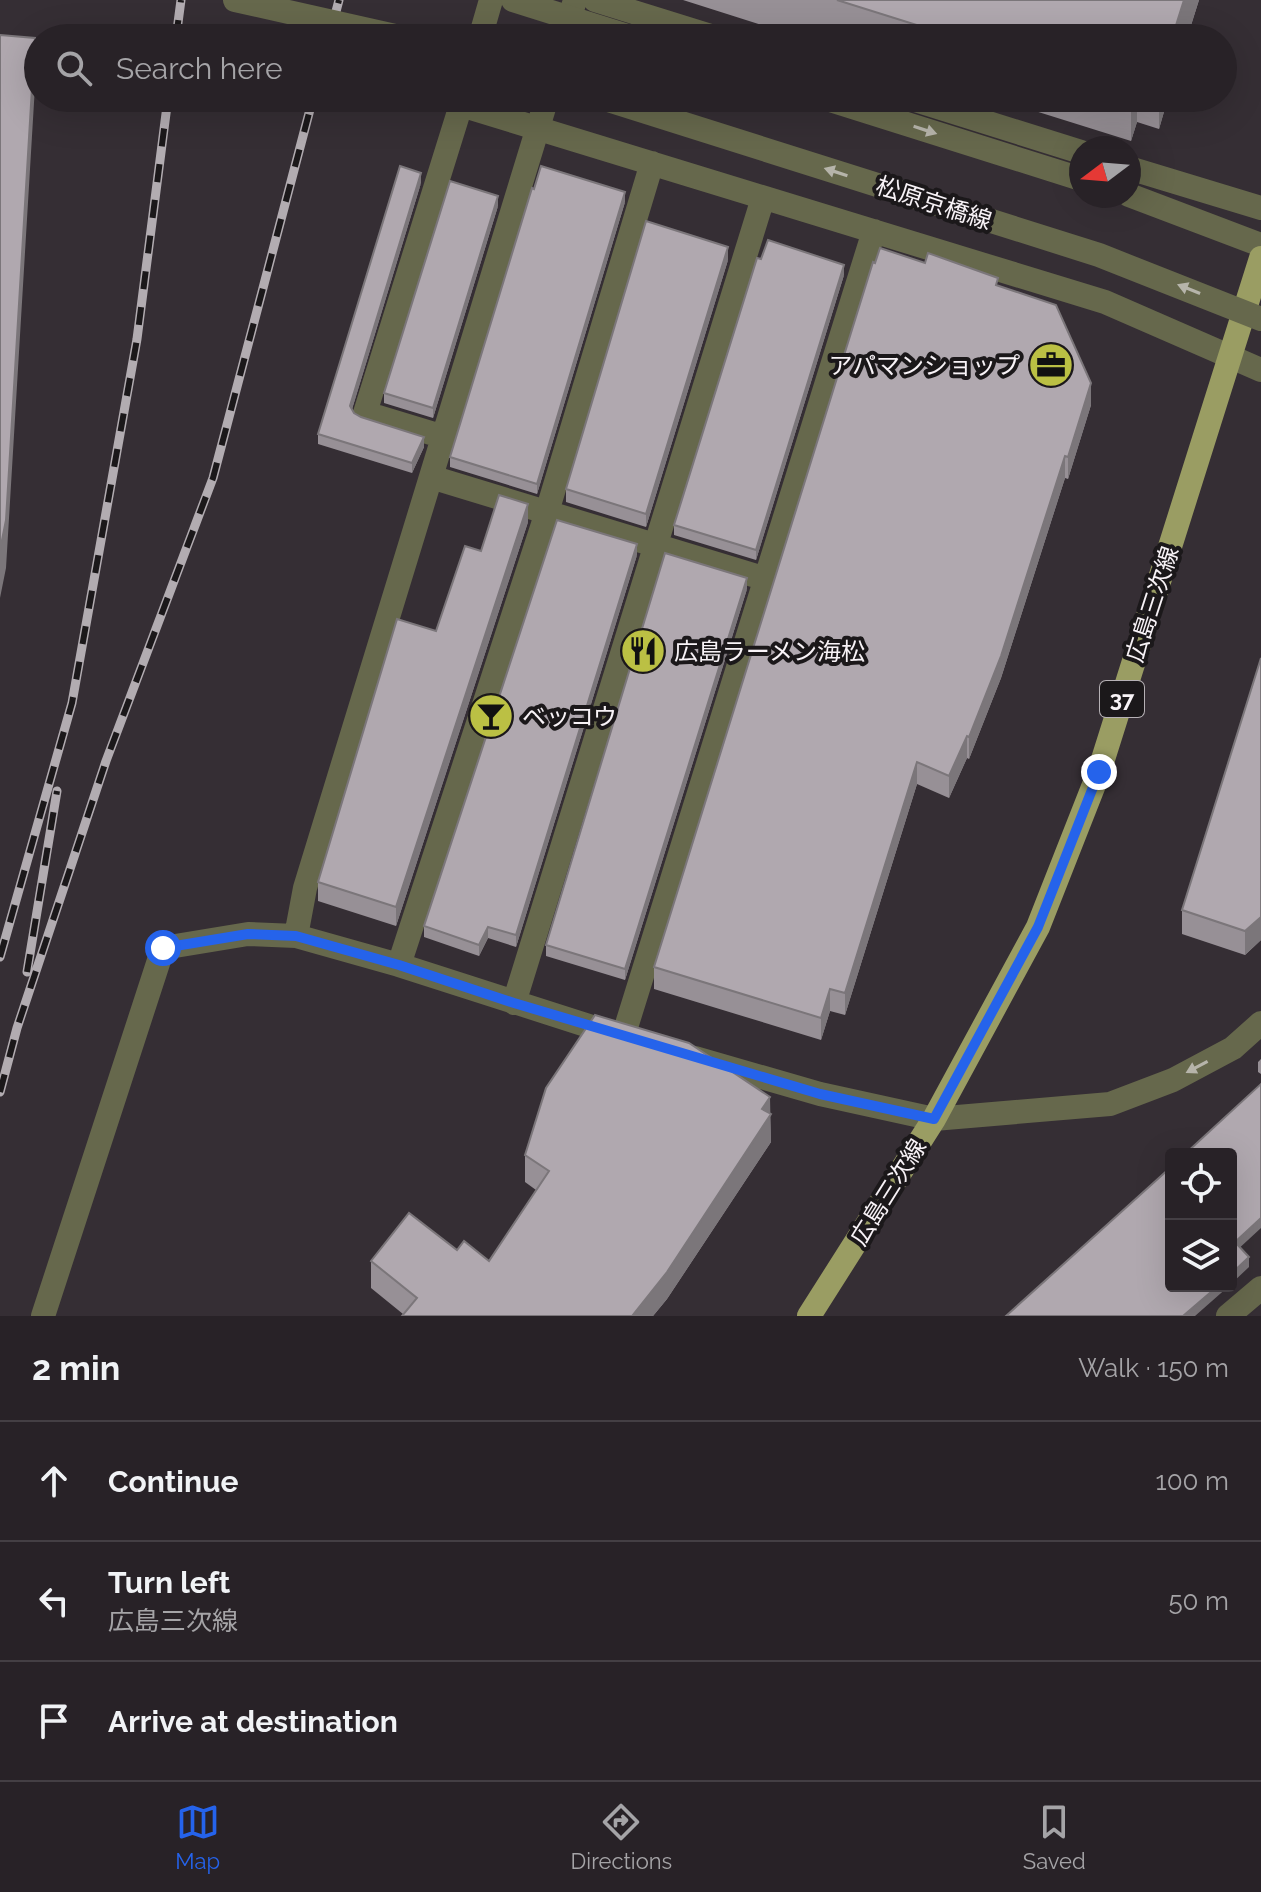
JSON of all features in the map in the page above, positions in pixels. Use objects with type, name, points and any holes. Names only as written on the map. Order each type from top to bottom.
[{"type":"main road","name":"広島三次線","points":[[809,1316],[934,1119],[1038,927],[1099,772],[1261,258]]},
{"type":"street","points":[[235,0],[342,24]]},
{"type":"street","points":[[484,24],[491,0]]},
{"type":"street","points":[[513,0],[589,24]]},
{"type":"street","points":[[568,24],[575,0]]},
{"type":"street","points":[[595,0],[672,24]]},
{"type":"street","points":[[444,437],[365,413],[459,112]]},
{"type":"street","points":[[493,112],[1105,302],[1261,370]]},
{"type":"street","points":[[296,936],[305,888],[543,112]]},
{"type":"street","name":"松原京橋線","points":[[646,112],[1099,255],[1261,319]]},
{"type":"street","points":[[868,112],[1069,175]]},
{"type":"street","points":[[954,112],[1069,148]]},
{"type":"street","points":[[399,965],[547,512],[652,163]]},
{"type":"street","points":[[1141,172],[1261,208]]},
{"type":"street","points":[[514,1003],[763,198]]},
{"type":"street","points":[[1141,200],[1261,245]]},
{"type":"street","points":[[43,1316],[163,948],[248,934],[296,936],[399,965],[631,1039],[766,579],[874,231]]},
{"type":"street","points":[[431,477],[766,579]]},
{"type":"street","points":[[669,1050],[820,1094],[934,1119],[1110,1104],[1173,1080],[1233,1048],[1261,1023]]},
{"type":"street","points":[[1228,1316],[1261,1288]]},
{"type":"building","points":[[837,0],[1184,0],[1176,24],[913,24]]},
{"type":"building","points":[[0,35],[24,37],[24,112],[31,112],[6,520],[0,550]]},
{"type":"building","points":[[400,166],[421,173],[350,406],[361,417],[424,437],[412,463],[318,434]]},
{"type":"building","points":[[541,166],[625,192],[537,484],[450,457]]},
{"type":"building","points":[[450,181],[498,196],[433,408],[384,393]]},
{"type":"building","points":[[646,221],[728,247],[646,514],[566,489]]},
{"type":"building","points":[[768,240],[844,265],[756,550],[674,525],[757,258],[761,259]]},
{"type":"building","points":[[880,248],[925,263],[928,253],[998,278],[996,285],[1056,305],[1091,383],[1001,656],[969,737],[949,776],[917,762],[845,993],[830,989],[821,1018],[654,967],[873,262]]},
{"type":"building","points":[[499,495],[528,504],[396,907],[318,882],[397,619],[436,631],[465,546],[481,551]]},
{"type":"building","points":[[557,520],[637,544],[516,935],[488,927],[479,945],[424,926]]},
{"type":"building","points":[[665,553],[747,578],[625,969],[546,945]]},
{"type":"building","points":[[1261,658],[1261,917],[1245,931],[1182,910]]},
{"type":"building","points":[[595,1015],[689,1043],[770,1097],[762,1109],[771,1114],[667,1272],[632,1316],[402,1316],[417,1298],[371,1261],[409,1213],[457,1250],[464,1241],[489,1261],[549,1171],[525,1155],[546,1088]]},
{"type":"building","points":[[1261,1084],[1261,1218],[1237,1240],[1237,1148],[1192,1148]]},
{"type":"building","points":[[1165,1172],[1165,1292],[1211,1292],[1183,1316],[1006,1316]]},
{"type":"building","points":[[1237,1244],[1249,1257],[1237,1268]]},
{"type":"railway","points":[[178,24],[181,0]]},
{"type":"railway","points":[[333,24],[339,0]]},
{"type":"railway","points":[[0,957],[72,703],[137,339],[166,112]]},
{"type":"railway","points":[[0,1092],[17,1028],[106,761],[213,478],[309,112]]},
{"type":"railway","points":[[27,972],[57,791]]},
{"type":"place","name":"アパマンショップ","points":[[1051,365]]},
{"type":"place","name":"広島ラーメン海松","points":[[643,651]]},
{"type":"place","name":"ベッコウ","points":[[491,716]]},
{"type":"route","points":[[163,948],[248,934],[296,936],[820,1094],[934,1119],[1038,927],[1099,772]]}]
